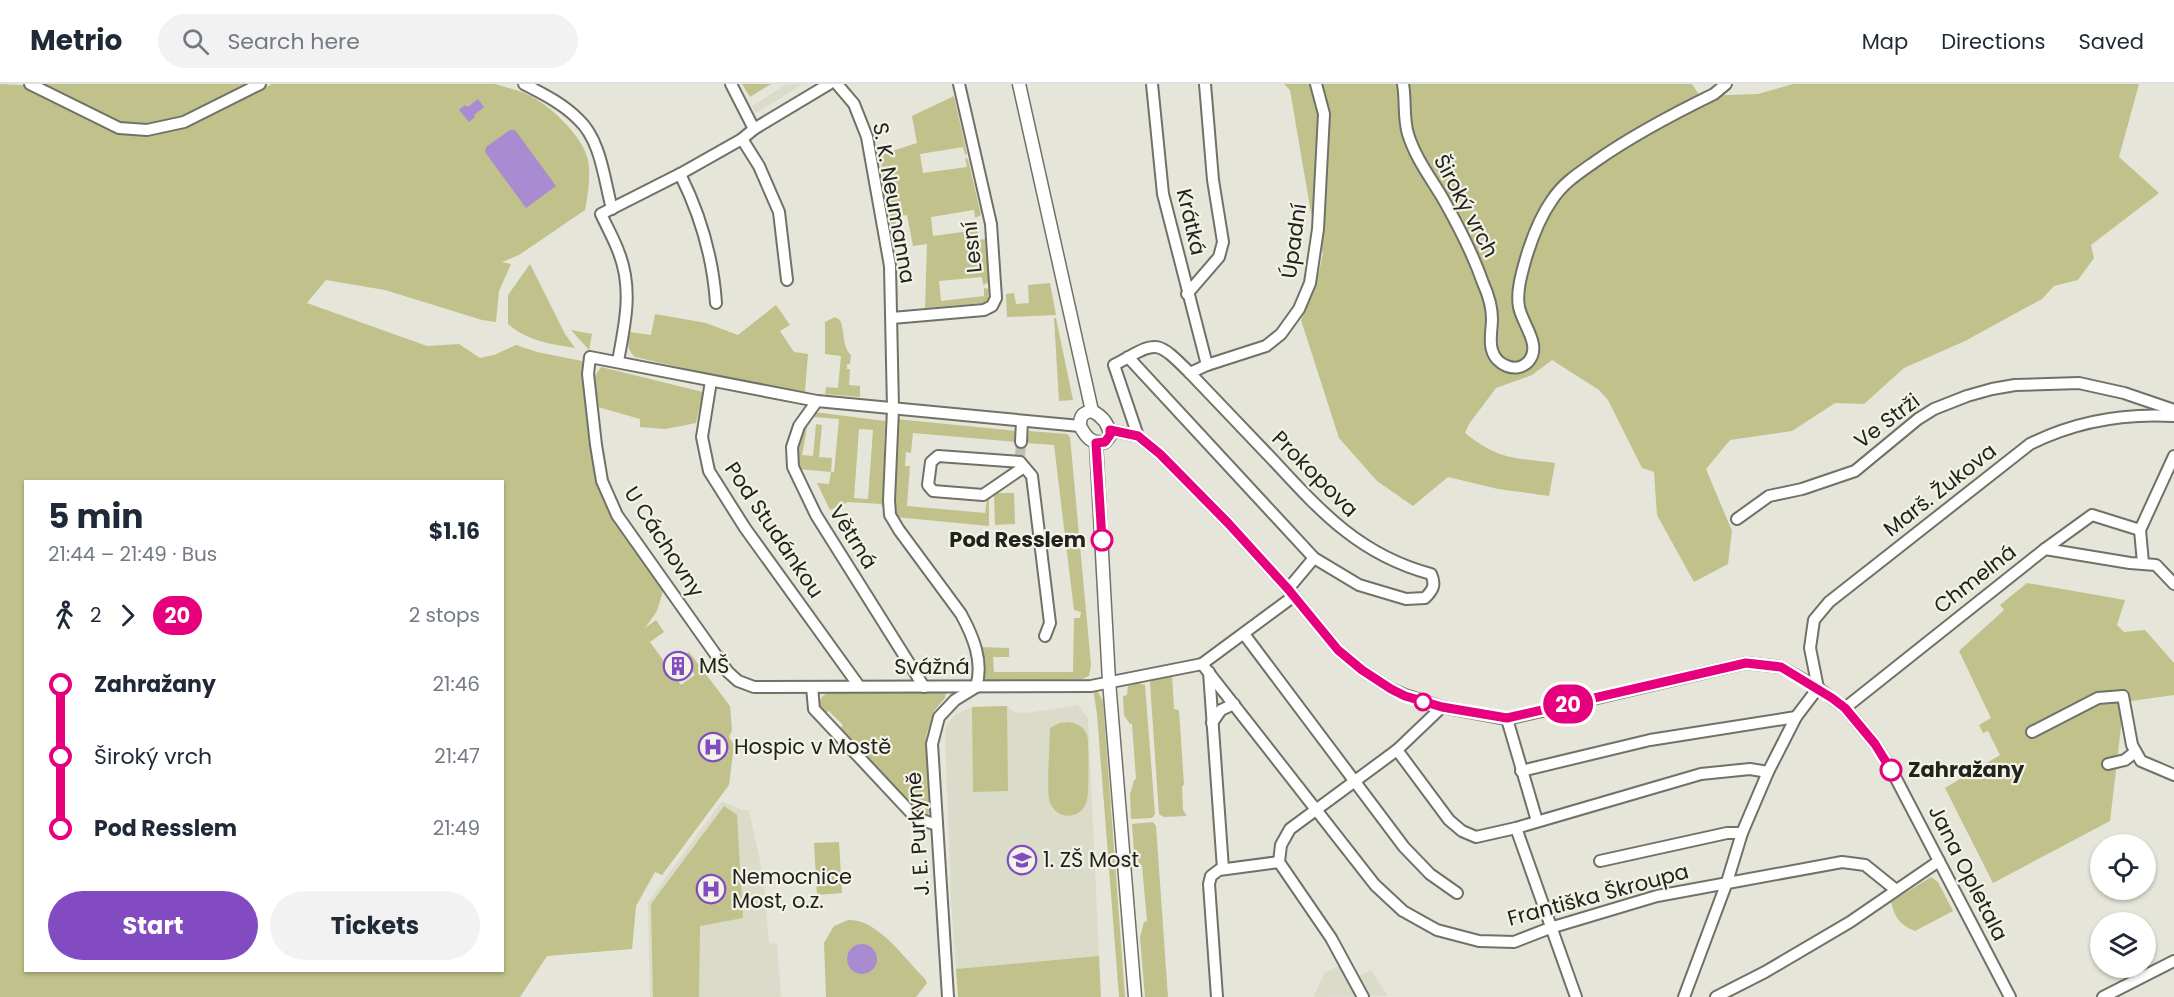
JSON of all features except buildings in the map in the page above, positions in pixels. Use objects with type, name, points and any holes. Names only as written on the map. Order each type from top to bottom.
[{"type":"street","points":[[30,84],[119,128],[147,130],[184,122],[260,84]]},
{"type":"street","points":[[524,84],[558,102],[580,120],[593,139],[612,208]]},
{"type":"street","points":[[731,84],[754,129]]},
{"type":"street","points":[[829,84],[754,129],[742,139],[601,214],[620,254],[628,288],[627,314],[618,361],[817,401],[1080,426]]},
{"type":"street","name":"S. K. Neumanna","points":[[837,84],[854,104],[867,137],[890,266],[893,409],[890,515],[961,614],[969,629],[977,651],[980,674],[976,687]]},
{"type":"street","name":"Lesní","points":[[892,318],[984,310],[992,306],[996,298],[991,224],[959,84]]},
{"type":"street","points":[[1020,84],[1092,411],[1104,420],[1110,430],[1110,435],[1105,442],[1096,443],[1085,436],[1080,426],[1080,417],[1084,412],[1092,411]]},
{"type":"street","name":"Krátká","points":[[1152,84],[1163,194],[1207,365]]},
{"type":"street","points":[[1187,294],[1219,257],[1223,242],[1213,180],[1205,84]]},
{"type":"street","name":"Úpadní","points":[[1190,373],[1207,365],[1266,346],[1281,334],[1299,309],[1310,283],[1318,229],[1324,114],[1316,84]]},
{"type":"street","name":"Široký vrch","points":[[1403,84],[1407,130],[1411,145],[1443,200],[1484,284],[1492,310],[1492,351],[1498,359],[1511,368],[1522,366],[1534,353],[1532,338],[1519,306],[1519,296],[1533,236],[1551,200],[1569,180],[1621,143],[1714,94],[1726,84]]},
{"type":"street","points":[[742,139],[759,166],[779,212],[787,280]]},
{"type":"street","points":[[680,174],[696,206],[714,279],[716,303]]},
{"type":"street","name":"Prokopova","points":[[1148,346],[1156,346],[1170,353],[1324,515],[1355,539],[1408,568],[1431,574],[1434,581],[1433,590],[1425,598],[1406,599],[1359,585],[1314,558],[1128,357],[1148,346]]},
{"type":"street","name":"U Cáchovny","points":[[618,361],[590,357],[588,374],[602,481],[617,515],[728,672],[738,681],[754,687]]},
{"type":"street","points":[[1128,357],[1114,365],[1138,436]]},
{"type":"street","name":"Pod Studánkou","points":[[711,381],[702,437],[709,471],[745,528],[859,686]]},
{"type":"street","name":"Ve Strži","points":[[1737,519],[1769,496],[1802,489],[1855,471],[1918,419],[1934,409],[1992,389],[2015,385],[2079,383],[2124,393],[2174,410]]},
{"type":"street","name":"Větrná","points":[[817,401],[799,426],[792,447],[793,467],[816,515],[924,687]]},
{"type":"street","name":"Marš. Žukova","points":[[1818,688],[1810,648],[1814,620],[1828,602],[2030,444],[2069,426],[2146,414],[2174,416]]},
{"type":"street","points":[[1021,442],[1022,421]]},
{"type":"street","points":[[1110,430],[1138,436],[1160,454],[1228,523],[1338,650],[1362,670],[1391,689],[1442,707],[1507,718],[1537,821]]},
{"type":"street","points":[[1096,443],[1109,681],[1135,997]]},
{"type":"street","points":[[1021,462],[983,495],[933,491],[928,485],[931,462],[938,456],[1021,462],[1032,476],[1050,623],[1046,636]]},
{"type":"street","points":[[2143,563],[2140,530],[2174,456]]},
{"type":"street","name":"Chmelná","points":[[1845,708],[2092,514],[2140,530]]},
{"type":"street","points":[[2045,549],[2156,565],[2174,584]]},
{"type":"street","points":[[1223,869],[1212,723],[1205,668],[1291,593],[1314,558]]},
{"type":"street","points":[[1244,634],[1404,847],[1430,874],[1457,893]]},
{"type":"street","name":"Jana Opletala","points":[[1507,718],[1746,663],[1781,667],[1818,688],[1845,708],[1875,744],[1892,771],[2008,997]]},
{"type":"street","name":"Svážná","points":[[754,687],[1091,686],[1109,681],[1205,668]]},
{"type":"street","name":"Františka Škroupa","points":[[1205,668],[1376,885],[1403,911],[1437,930],[1479,941],[1514,942],[1550,928],[1657,896],[1842,862],[1865,865],[1896,890]]},
{"type":"street","points":[[812,687],[814,709],[916,818],[937,825]]},
{"type":"street","name":"J. E. Purkyně","points":[[948,997],[932,744],[939,717],[955,700],[976,687]]},
{"type":"street","points":[[1682,996],[1726,882],[1742,833],[1768,772],[1796,717],[1818,688]]},
{"type":"street","points":[[2032,732],[2098,698],[2123,696],[2135,752],[2141,761],[2174,775]]},
{"type":"street","points":[[1212,723],[1221,710],[1234,705]]},
{"type":"street","points":[[1363,997],[1331,938],[1279,862],[1281,844],[1290,829],[1397,750],[1442,707]]},
{"type":"street","points":[[1521,771],[1650,740],[1796,717]]},
{"type":"street","points":[[1397,750],[1449,820],[1462,831],[1476,837],[1516,828],[1701,774],[1750,769],[1768,772]]},
{"type":"street","points":[[2108,764],[2125,760],[2135,752]]},
{"type":"street","points":[[1516,828],[1576,997]]},
{"type":"street","points":[[1600,861],[1727,833],[1742,833]]},
{"type":"street","points":[[1716,997],[1765,972],[1850,922],[1939,861]]},
{"type":"street","points":[[1217,997],[1209,884],[1211,876],[1223,869],[1279,862]]},
{"type":"street","points":[[2103,997],[2174,961]]},
{"type":"shaded area","points":[[787,84],[803,84],[756,113],[752,106]]},
{"type":"shaded area","points":[[478,99],[484,107],[469,122],[459,110],[465,105],[468,107]]},
{"type":"shaded area","points":[[510,130],[515,130],[556,186],[526,208],[485,152],[486,147]]},
{"type":"shaded area","name":"1. ZŠ Most","points":[[1078,705],[1088,718],[1099,956],[956,969],[951,898],[945,732],[947,725],[955,715],[972,707],[1007,706],[1014,712],[1026,713]]},
{"type":"shaded area","name":"Nemocnice Most, o.z.","points":[[722,801],[742,810],[749,810],[763,875],[769,944],[777,943],[781,997],[650,997],[648,902]]},
{"type":"shaded area","points":[[862,944],[873,948],[877,959],[873,970],[862,974],[851,970],[847,959],[851,948]]},
{"type":"shaded area","points":[[1348,962],[1359,976],[1371,970],[1388,996],[1314,997],[1324,973]]},
{"type":"green space","points":[[0,84],[22,85],[118,132],[185,125],[272,84],[495,84],[522,92],[542,103],[571,129],[579,140],[588,160],[589,185],[585,210],[519,255],[502,262],[511,264],[499,291],[496,322],[482,320],[385,290],[326,280],[307,303],[427,346],[459,344],[480,358],[494,355],[516,345],[537,352],[582,361],[596,478],[608,512],[663,591],[657,611],[645,628],[656,620],[664,632],[650,642],[681,685],[695,675],[682,657],[689,652],[730,706],[732,730],[729,737],[734,745],[729,785],[662,875],[655,872],[636,906],[632,949],[547,956],[520,997],[0,997]]},
{"type":"green space","points":[[39,84],[256,84],[183,120],[147,127],[122,124]]},
{"type":"green space","points":[[742,84],[771,84],[750,97]]},
{"type":"green space","points":[[1284,84],[1692,84],[1700,96],[1758,94],[1793,84],[2139,84],[2119,157],[2159,193],[2091,245],[2094,258],[2078,280],[2054,286],[2042,299],[1965,341],[1904,368],[1864,404],[1835,403],[1792,431],[1730,440],[1706,469],[1732,531],[1728,564],[1694,582],[1657,515],[1654,472],[1642,468],[1608,400],[1599,390],[1552,360],[1532,375],[1496,388],[1469,424],[1465,433],[1488,449],[1507,456],[1555,463],[1549,496],[1498,489],[1448,477],[1413,506],[1377,481],[1339,438],[1301,320],[1315,288],[1323,254],[1311,213],[1290,90]]},
{"type":"green space","points":[[954,96],[967,154],[965,155],[963,147],[920,154],[923,173],[967,167],[965,158],[968,159],[981,215],[975,218],[974,210],[931,217],[933,236],[977,230],[979,240],[985,239],[989,282],[983,285],[982,277],[939,281],[941,301],[984,296],[984,288],[989,289],[988,301],[925,308],[927,244],[913,246],[907,215],[895,217],[901,249],[895,249],[880,155],[917,143],[912,116]]},
{"type":"green space","points":[[530,264],[565,334],[575,348],[531,338],[508,324],[508,295]]},
{"type":"green space","points":[[1050,283],[1056,315],[1007,317],[1006,294],[1014,293],[1016,304],[1029,303],[1028,285]]},
{"type":"green space","points":[[776,305],[790,325],[780,331],[794,352],[808,354],[805,392],[739,381],[635,357],[629,348],[630,332],[651,335],[655,314],[706,323],[738,335]]},
{"type":"green space","points":[[835,317],[842,324],[846,348],[851,355],[850,364],[847,364],[847,369],[850,369],[849,385],[860,386],[860,397],[825,394],[826,387],[838,388],[841,356],[825,354],[825,322]]},
{"type":"green space","points":[[1054,318],[1056,318],[1073,400],[1059,401]]},
{"type":"green space","points":[[571,330],[592,334],[589,350]]},
{"type":"green space","points":[[601,367],[703,392],[696,423],[665,429],[640,427],[640,419],[598,407],[595,376]]},
{"type":"green space","points":[[814,412],[885,421],[883,507],[881,504],[848,502],[830,510],[817,483],[829,484],[831,472],[798,469],[796,452],[798,438]],"holes":[[[813,417],[839,419],[834,472],[831,472],[832,458],[819,457],[822,425],[816,424],[813,456],[802,455],[808,422]],[[859,429],[873,430],[868,499],[854,498]]]},
{"type":"green space","points":[[896,419],[1017,431],[1017,442],[913,433],[911,453],[906,452],[905,466],[910,466],[907,506],[985,513],[987,499],[989,499],[989,526],[895,517],[892,489]]},
{"type":"green space","points":[[1029,431],[1067,434],[1070,437],[1091,665],[1089,676],[1082,679],[986,681],[978,647],[1009,648],[1009,657],[993,657],[994,672],[1073,672],[1074,618],[1080,618],[1081,612],[1074,610],[1054,445],[1027,443]]},
{"type":"green space","points":[[994,493],[1014,493],[1015,524],[995,525]]},
{"type":"green space","points":[[2027,583],[2125,600],[2117,625],[2124,632],[2145,630],[2174,663],[2174,695],[2124,702],[2110,821],[1993,883],[1945,788],[2000,755],[1988,731],[1983,733],[1979,725],[1991,718],[1959,651],[2004,610],[2000,605]]},
{"type":"green space","points":[[1172,675],[1174,709],[1179,710],[1184,784],[1182,787],[1183,810],[1187,816],[1164,817],[1159,814],[1150,683],[1152,679]]},
{"type":"green space","points":[[1138,683],[1145,685],[1155,814],[1152,818],[1131,819],[1130,795],[1136,779],[1132,724],[1124,715],[1123,696],[1127,695],[1128,686]]},
{"type":"green space","points":[[1093,689],[1098,692],[1103,701],[1125,997],[1119,997],[1097,714]]},
{"type":"green space","points":[[830,691],[944,691],[946,693],[945,698],[934,711],[926,736],[930,811],[926,817],[920,815],[840,734],[840,728],[843,725],[829,711],[825,713],[820,710],[821,699]]},
{"type":"green space","points":[[1007,706],[1008,791],[973,792],[972,707]]},
{"type":"green space","points":[[1069,722],[1084,729],[1088,739],[1087,800],[1080,811],[1070,816],[1058,813],[1050,803],[1048,778],[1050,728],[1059,723]]},
{"type":"green space","points":[[724,806],[737,815],[743,918],[700,926],[699,997],[653,997],[651,904]]},
{"type":"green space","points":[[1153,822],[1156,826],[1168,997],[1145,997],[1140,937],[1144,922],[1147,921],[1142,865],[1134,851],[1132,824]]},
{"type":"green space","points":[[839,842],[842,893],[817,895],[814,843]]},
{"type":"green space","points":[[1931,877],[1938,882],[1953,911],[1915,931],[1899,920],[1891,902]]},
{"type":"green space","points":[[848,920],[859,921],[880,933],[925,979],[927,983],[916,997],[826,997],[824,943],[834,926]]},
{"type":"green space","points":[[1099,956],[1101,997],[958,997],[956,969]]},
{"type":"tunnel","points":[[1020,456],[1021,442]]},
{"type":"bus line","name":"20","points":[[1102,540],[1096,443],[1105,442],[1110,435],[1110,430],[1138,436],[1160,454],[1228,523],[1288,589],[1338,650],[1362,670],[1405,696],[1442,707],[1507,718],[1746,663],[1781,667],[1818,688],[1845,708],[1875,744],[1891,770]]},
{"type":"place","name":"Pod Resslem","points":[[1102,540]]},
{"type":"place","name":"MŠ","points":[[678,666]]},
{"type":"place","name":"Hospic v Mostě","points":[[713,747]]},
{"type":"place","name":"Zahražany","points":[[1891,770]]},
{"type":"place","name":"1. ZŠ Most","points":[[1022,860]]},
{"type":"place","name":"Nemocnice Most, o.z.","points":[[711,889]]}]
